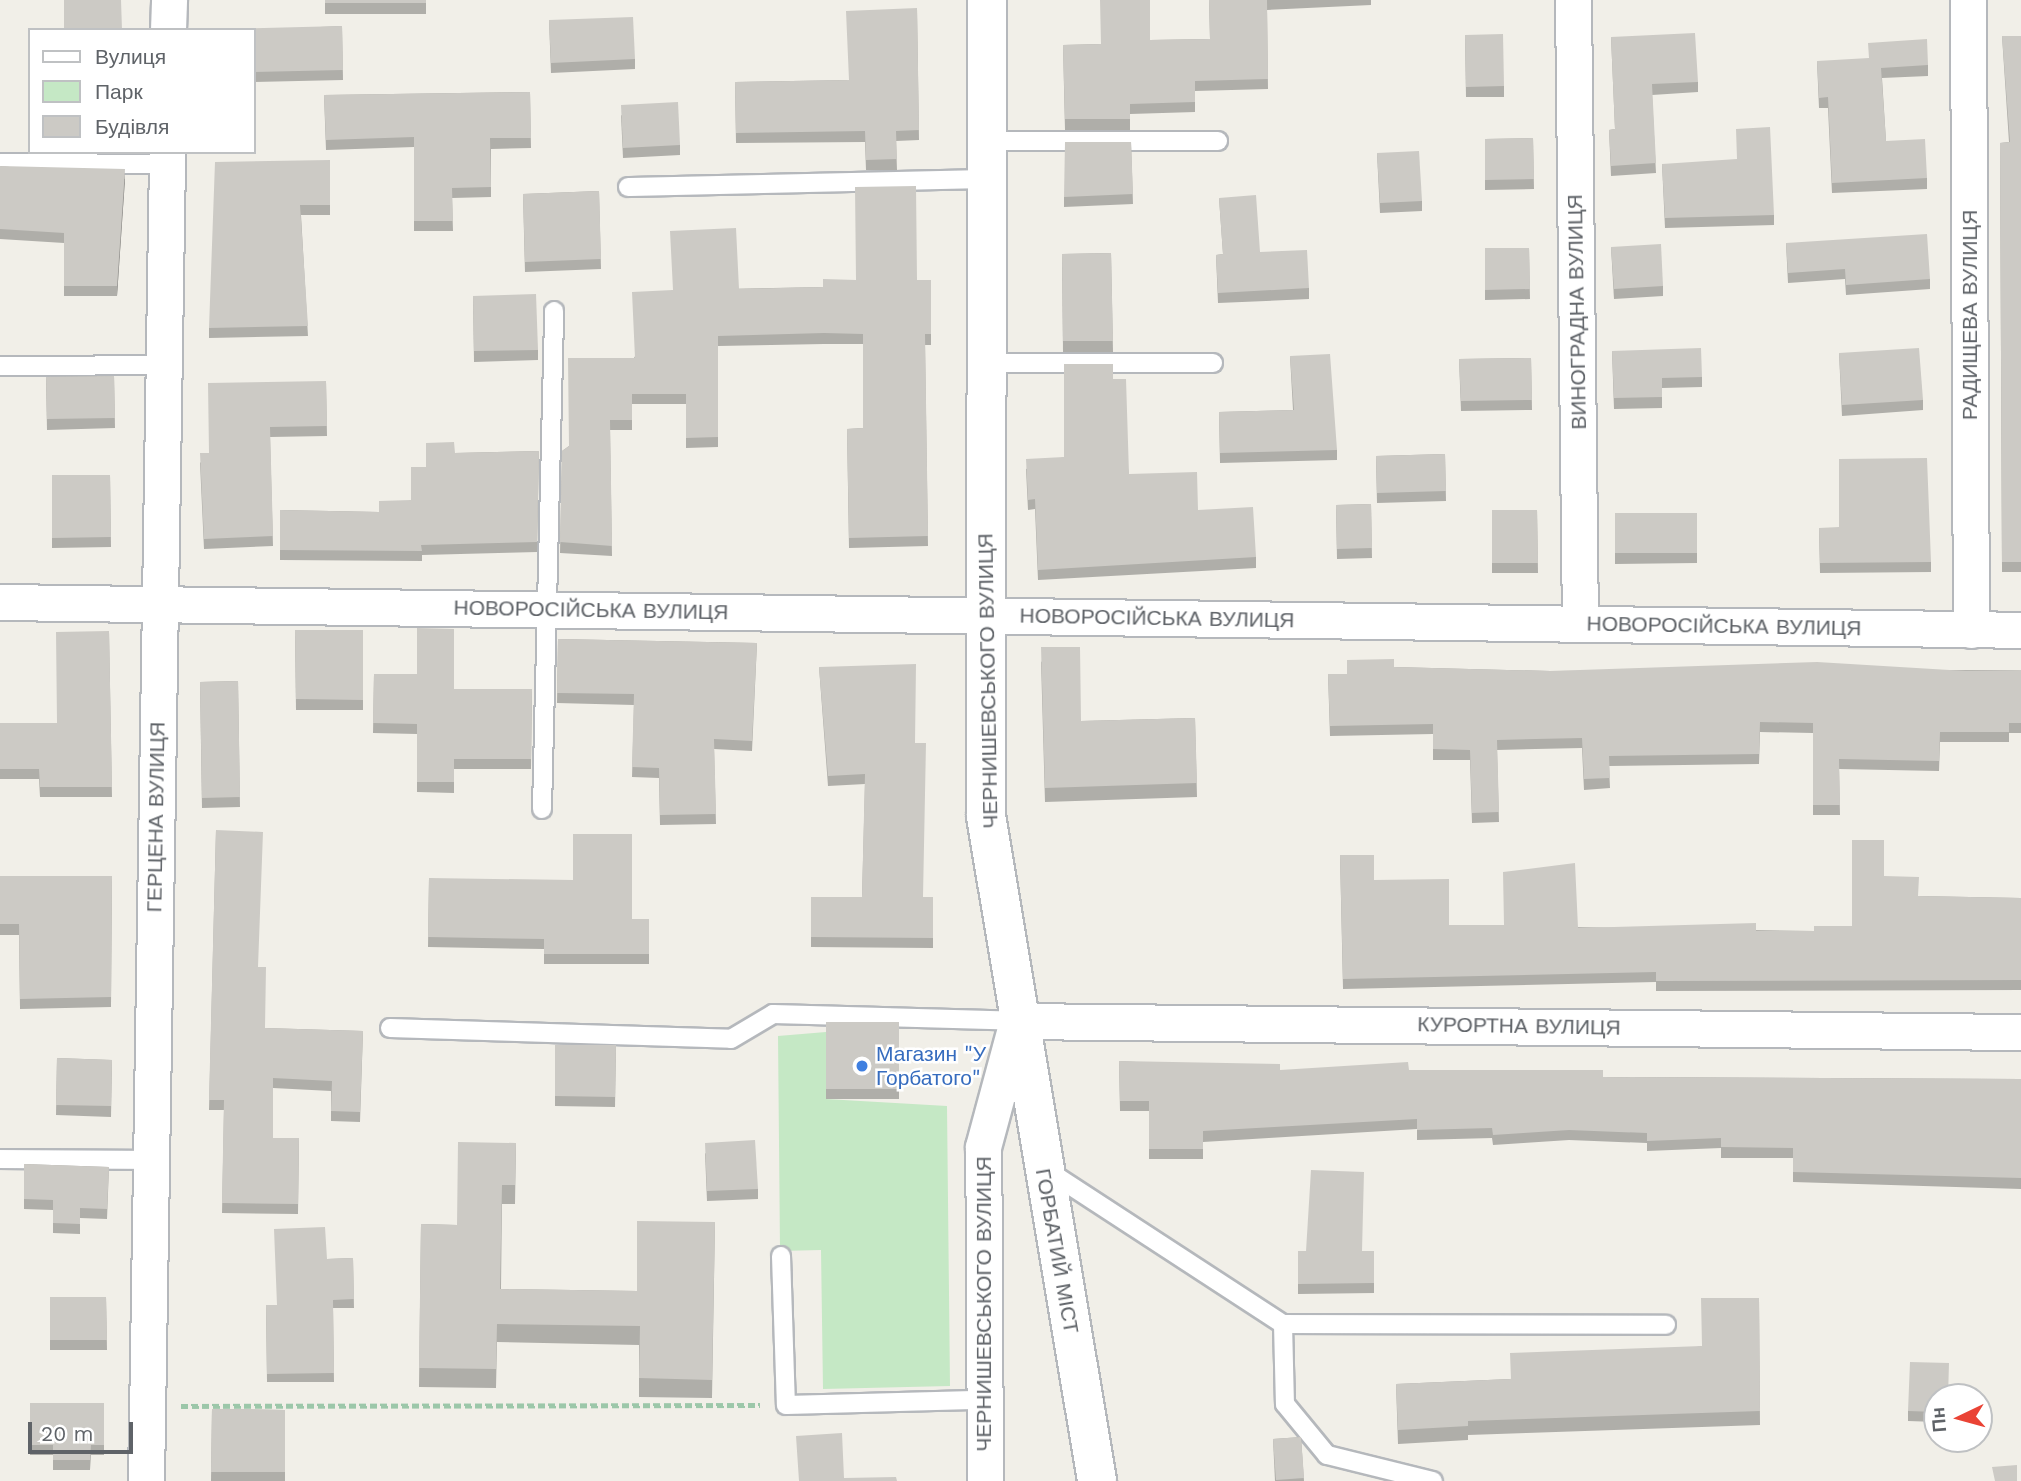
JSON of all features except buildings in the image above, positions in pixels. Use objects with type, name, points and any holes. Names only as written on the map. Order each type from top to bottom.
[{"type":"street","points":[[169,0],[169,28]]},
{"type":"street","name":"ЧЕРНИШЕВСЬКОГО ВУЛИЦЯ","points":[[985,1481],[984,1147],[1017,1021],[986,816],[987,0]]},
{"type":"street","name":"ВИНОГРАДНА ВУЛИЦЯ","points":[[1573,0],[1580,624]]},
{"type":"street","name":"РАДИЩЕВА ВУЛИЦЯ","points":[[1968,0],[1971,629]]},
{"type":"street","name":"ГЕРЦЕНА ВУЛИЦЯ","points":[[146,1481],[167,158]]},
{"type":"street","name":"НОВОРОСІЙСЬКА ВУЛИЦЯ","points":[[0,602],[2021,630]]},
{"type":"street","name":"КУРОРТНА ВУЛИЦЯ","points":[[1017,1021],[2021,1032]]},
{"type":"street","name":"ГОРБАТИЙ МІСТ","points":[[1017,1021],[1097,1481]]},
{"type":"lane","points":[[628,187],[1218,141]]},
{"type":"lane","points":[[0,163],[167,158]]},
{"type":"lane","points":[[542,809],[549,610],[554,311]]},
{"type":"lane","points":[[986,363],[1213,363]]},
{"type":"lane","points":[[0,366],[163,365]]},
{"type":"lane","points":[[390,1028],[731,1039],[773,1014],[1017,1021]]},
{"type":"lane","points":[[0,1159],[151,1160]]},
{"type":"lane","points":[[1042,1167],[1283,1324],[1666,1325]]},
{"type":"lane","points":[[781,1256],[786,1405],[983,1400]]},
{"type":"lane","points":[[1283,1324],[1285,1404],[1327,1455],[1433,1481]]},
{"type":"path","points":[[147,1406],[786,1405]]},
{"type":"green space","points":[[826,1032],[826,1099],[947,1106],[950,1386],[823,1389],[821,1250],[780,1251],[778,1036]]},
{"type":"place","name":"Магазин \"У Горбатого\"","points":[[862,1066]]}]
